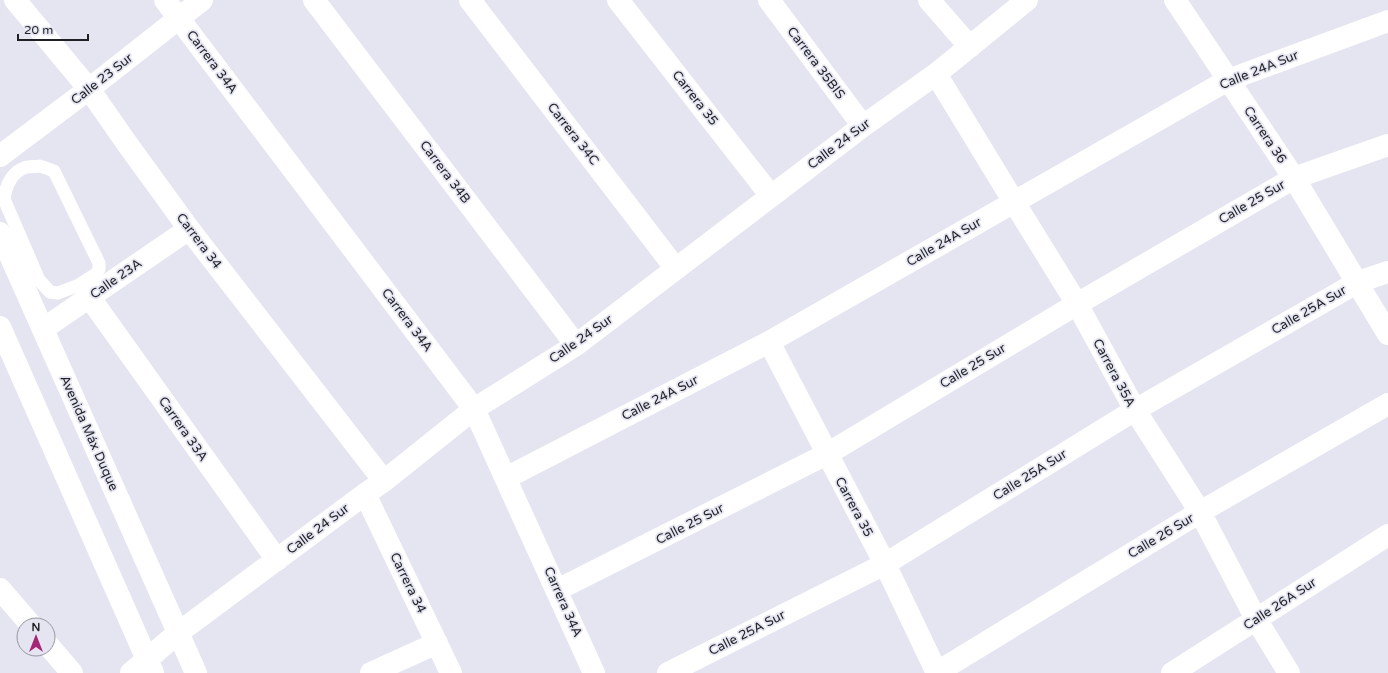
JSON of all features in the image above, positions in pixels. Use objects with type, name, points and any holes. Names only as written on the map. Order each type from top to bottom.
[{"type":"street","name":"Carrera 34","points":[[15,0],[89,89],[189,229],[384,481]]},
{"type":"street","name":"Carrera 34A","points":[[165,0],[474,409],[594,673]]},
{"type":"street","name":"Calle 23 Sur","points":[[0,156],[89,89],[202,0]]},
{"type":"street","name":"Carrera 34B","points":[[314,0],[576,345]]},
{"type":"street","name":"Carrera 34C","points":[[470,0],[676,269]]},
{"type":"street","name":"Carrera 35","points":[[618,0],[771,196]]},
{"type":"street","name":"Carrera 35BIS","points":[[769,0],[863,126]]},
{"type":"street","points":[[929,0],[970,47]]},
{"type":"street","name":"Calle 24 Sur","points":[[131,673],[150,666],[178,633],[384,481],[474,409],[576,345],[863,126],[936,74],[1027,0]]},
{"type":"street","name":"Carrera 36","points":[[1175,0],[1294,178],[1388,334]]},
{"type":"street","name":"Calle 24A Sur","points":[[506,478],[769,342],[1228,80],[1388,21]]},
{"type":"street","name":"Carrera 35A","points":[[936,74],[1077,304],[1135,410],[1200,512],[1256,620],[1289,673]]},
{"type":"street","name":"Calle 25 Sur","points":[[557,590],[827,454],[1077,304],[1294,178],[1388,145]]},
{"type":"street","name":"Calle 23A","points":[[43,329],[85,291],[189,229]]},
{"type":"street","name":"Avenida Máx Duque","points":[[0,233],[196,673]]},
{"type":"street","name":"Calle 25A Sur","points":[[668,673],[885,564],[1135,410],[1358,282],[1388,272]]},
{"type":"street","name":"Carrera 33A","points":[[85,291],[277,560]]},
{"type":"street","points":[[0,327],[150,666]]},
{"type":"street","name":"Carrera 35","points":[[769,342],[885,564],[937,673]]},
{"type":"street","name":"Calle 26 Sur","points":[[937,673],[1200,512],[1388,404]]},
{"type":"street","name":"Carrera 34","points":[[365,494],[451,673]]},
{"type":"street","name":"Calle 26A Sur","points":[[1172,673],[1388,535]]},
{"type":"street","points":[[0,589],[24,617]]},
{"type":"street","points":[[371,673],[437,643]]},
{"type":"street","points":[[56,654],[72,673]]},
{"type":"lane","points":[[40,166],[54,171],[100,263],[99,269],[85,291],[58,294],[50,292],[39,280],[4,199],[6,188],[12,177],[24,168],[40,166]]}]
